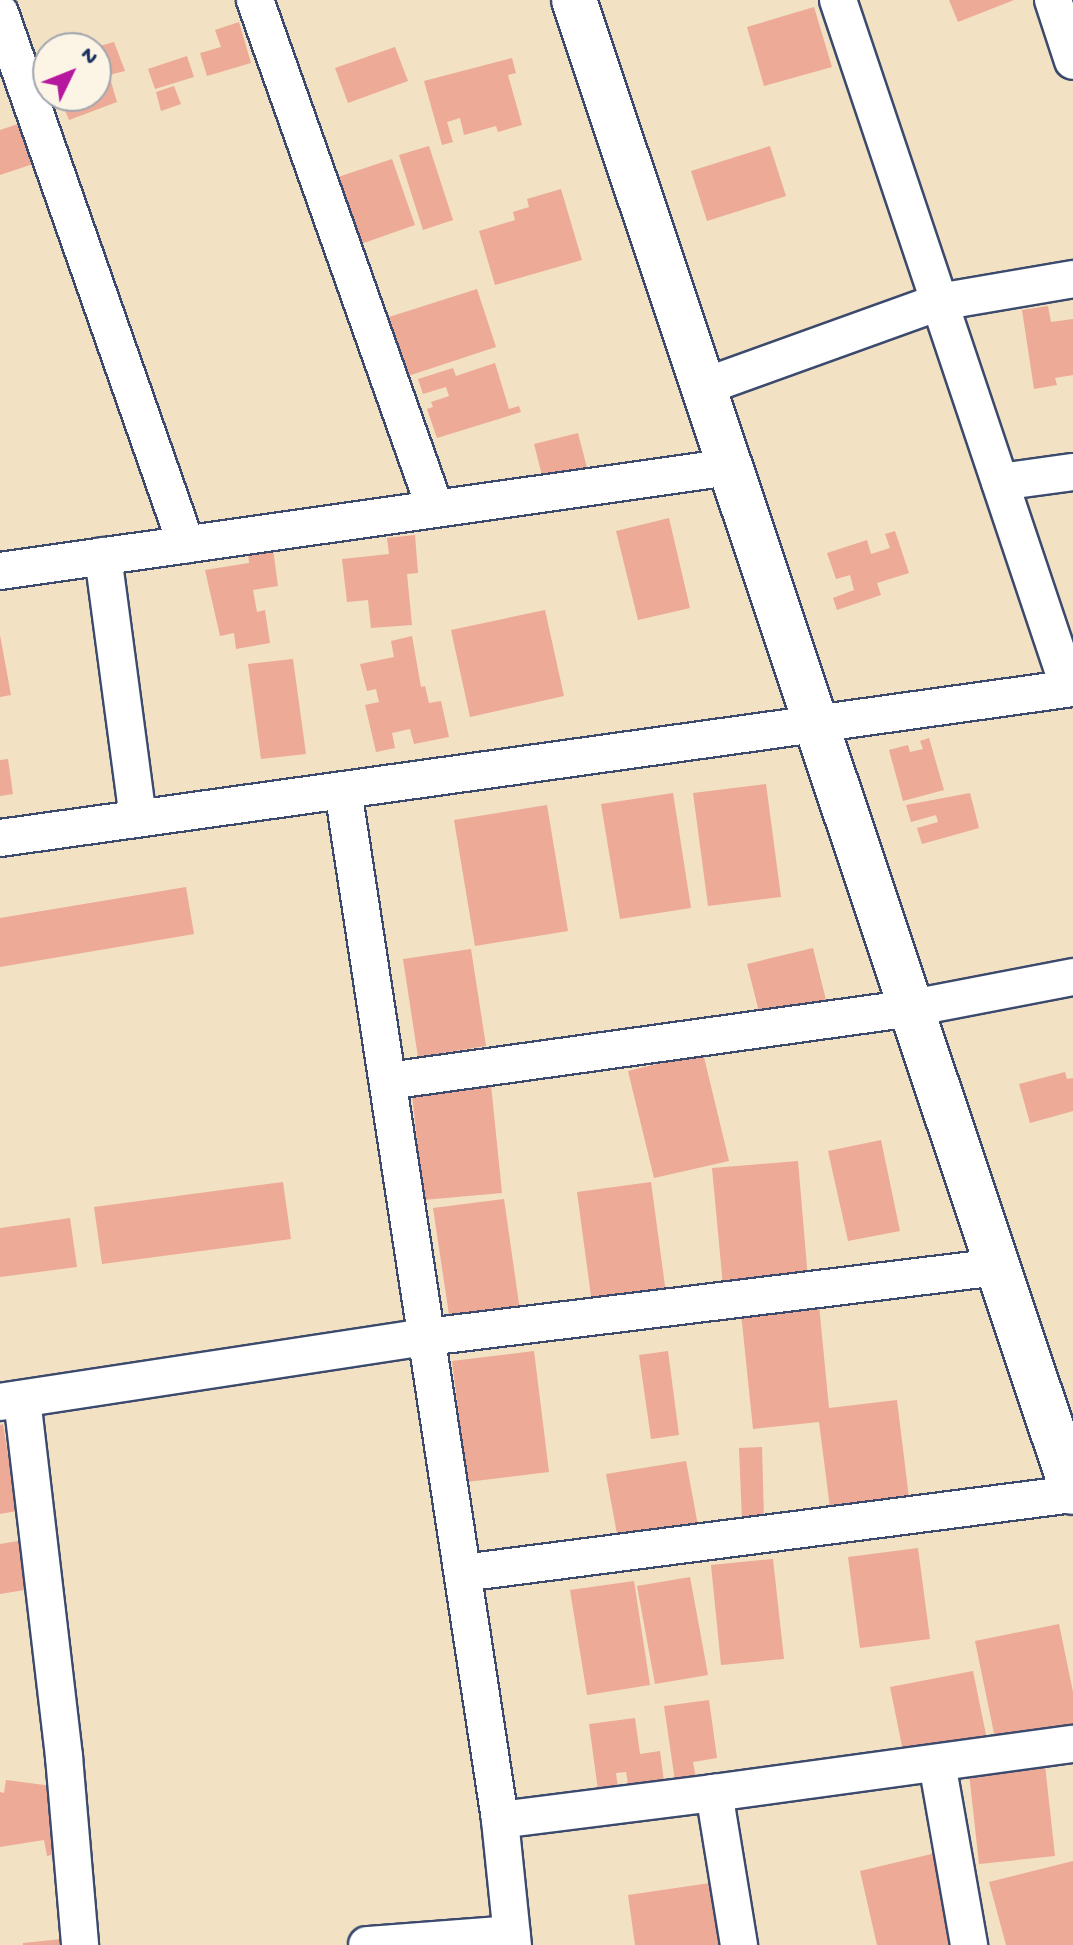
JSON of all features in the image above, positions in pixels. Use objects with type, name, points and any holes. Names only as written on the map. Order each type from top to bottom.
[{"type":"street","points":[[255,0],[435,508]]},
{"type":"street","points":[[463,1573],[1073,1493],[574,0]]},
{"type":"street","points":[[0,838],[1071,688],[838,0]]},
{"type":"street","points":[[1053,0],[1073,61]]},
{"type":"street","points":[[0,13],[186,544]]},
{"type":"street","points":[[703,387],[939,302],[1073,279]]},
{"type":"street","points":[[0,571],[730,467]]},
{"type":"street","points":[[1000,482],[1073,472]]},
{"type":"street","points":[[103,556],[138,818]]},
{"type":"street","points":[[343,790],[500,1820],[512,1940],[367,1945]]},
{"type":"street","points":[[388,1081],[912,1008],[1073,977]]},
{"type":"street","points":[[80,1945],[64,1757],[11,1400],[427,1337],[998,1267]]},
{"type":"street","points":[[500,1820],[1073,1744]]},
{"type":"street","points":[[937,1763],[969,1945]]},
{"type":"street","points":[[714,1793],[739,1945]]},
{"type":"building","points":[[949,0],[1014,0],[958,22]]},
{"type":"building","points":[[814,7],[832,67],[764,86],[747,27]]},
{"type":"building","points":[[239,22],[251,63],[207,76],[200,53],[221,47],[215,30]]},
{"type":"building","points":[[112,43],[125,71],[112,74]]},
{"type":"building","points":[[395,47],[408,81],[348,103],[335,68]]},
{"type":"building","points":[[187,56],[194,77],[155,89],[148,69]]},
{"type":"building","points":[[512,58],[516,73],[508,75],[522,125],[498,132],[496,126],[464,135],[460,118],[447,122],[453,142],[442,145],[424,81]]},
{"type":"building","points":[[112,85],[117,102],[112,104]]},
{"type":"building","points":[[174,86],[181,104],[161,111],[156,92]]},
{"type":"building","points":[[66,112],[90,112],[69,120]]},
{"type":"building","points":[[21,123],[36,163],[0,175],[0,130]]},
{"type":"building","points":[[429,146],[453,220],[423,230],[399,155]]},
{"type":"building","points":[[770,146],[786,196],[707,221],[691,171]]},
{"type":"building","points":[[392,159],[415,225],[358,245],[335,178]]},
{"type":"building","points":[[561,189],[582,260],[495,285],[479,231],[515,220],[513,212],[529,207],[527,199]]},
{"type":"building","points":[[477,289],[496,347],[408,376],[389,317]]},
{"type":"building","points":[[1048,306],[1051,322],[1073,319],[1073,375],[1055,378],[1057,385],[1034,389],[1022,310]]},
{"type":"building","points":[[495,363],[509,409],[519,406],[521,412],[437,438],[427,409],[433,407],[431,402],[449,396],[446,387],[423,394],[418,379],[453,368],[456,376]]},
{"type":"building","points":[[578,433],[588,472],[544,483],[534,444]]},
{"type":"building","points":[[669,518],[690,608],[638,620],[616,531]]},
{"type":"building","points":[[895,531],[909,573],[877,583],[881,595],[837,610],[833,598],[854,590],[850,575],[836,579],[827,553],[867,540],[871,554],[890,548],[885,534]]},
{"type":"building","points":[[415,535],[418,573],[407,574],[412,625],[371,628],[368,600],[347,602],[342,559],[389,554],[387,538]]},
{"type":"building","points":[[273,549],[278,586],[253,590],[257,612],[265,610],[270,643],[236,649],[234,633],[220,636],[205,570],[249,563],[248,553]]},
{"type":"building","points":[[545,610],[564,696],[470,717],[451,630]]},
{"type":"building","points":[[0,635],[11,695],[0,697]]},
{"type":"building","points":[[412,636],[421,687],[425,686],[429,703],[441,701],[449,737],[414,744],[410,729],[392,733],[395,748],[376,752],[365,705],[379,702],[376,689],[367,691],[360,664],[394,657],[391,641]]},
{"type":"building","points":[[293,659],[306,754],[261,759],[248,664]]},
{"type":"building","points":[[929,738],[944,790],[903,801],[889,750],[908,745],[910,752],[923,749],[920,741]]},
{"type":"building","points":[[8,759],[13,794],[0,796],[0,760]]},
{"type":"building","points":[[766,784],[781,897],[708,906],[693,793]]},
{"type":"building","points":[[673,793],[691,908],[620,919],[601,804]]},
{"type":"building","points":[[970,793],[979,828],[922,844],[917,828],[938,822],[936,815],[911,822],[906,805]]},
{"type":"building","points":[[547,805],[568,931],[475,946],[454,820]]},
{"type":"building","points":[[186,887],[194,934],[0,967],[0,918]]},
{"type":"building","points":[[813,948],[828,1008],[762,1024],[747,964]]},
{"type":"building","points":[[471,949],[486,1046],[418,1057],[403,959]]},
{"type":"building","points":[[703,1053],[729,1161],[654,1178],[628,1071]]},
{"type":"building","points":[[1065,1072],[1067,1079],[1073,1078],[1073,1111],[1030,1123],[1019,1084]]},
{"type":"building","points":[[491,1085],[502,1193],[423,1200],[412,1093]]},
{"type":"building","points":[[881,1140],[900,1231],[848,1241],[828,1151]]},
{"type":"building","points":[[798,1161],[808,1279],[723,1286],[712,1168]]},
{"type":"building","points":[[283,1182],[291,1239],[102,1264],[94,1207]]},
{"type":"building","points":[[651,1182],[667,1301],[593,1311],[577,1192]]},
{"type":"building","points":[[504,1199],[521,1318],[451,1328],[433,1208]]},
{"type":"building","points":[[70,1218],[77,1267],[0,1277],[0,1228]]},
{"type":"building","points":[[819,1305],[829,1408],[897,1400],[909,1498],[830,1508],[819,1422],[753,1429],[741,1313]]},
{"type":"building","points":[[534,1351],[549,1472],[467,1482],[452,1361]]},
{"type":"building","points":[[668,1351],[679,1435],[651,1439],[639,1355]]},
{"type":"building","points":[[3,1424],[17,1511],[0,1514],[0,1425]]},
{"type":"building","points":[[762,1447],[764,1520],[742,1521],[739,1448]]},
{"type":"building","points":[[686,1461],[699,1531],[619,1545],[606,1474]]},
{"type":"building","points":[[24,1540],[31,1589],[0,1594],[0,1544]]},
{"type":"building","points":[[918,1548],[930,1639],[860,1648],[848,1557]]},
{"type":"building","points":[[773,1559],[784,1659],[721,1665],[711,1565]]},
{"type":"building","points":[[690,1577],[708,1675],[655,1684],[637,1586]]},
{"type":"building","points":[[634,1581],[650,1685],[587,1695],[570,1590]]},
{"type":"building","points":[[1059,1624],[1073,1692],[1073,1728],[996,1743],[975,1641]]},
{"type":"building","points":[[973,1671],[986,1735],[903,1751],[890,1687]]},
{"type":"building","points":[[709,1700],[717,1758],[693,1762],[696,1778],[675,1781],[664,1706]]},
{"type":"building","points":[[635,1718],[640,1754],[660,1751],[666,1796],[631,1801],[626,1772],[616,1773],[620,1802],[600,1805],[589,1724]]},
{"type":"building","points":[[1045,1765],[1055,1856],[979,1864],[969,1773]]},
{"type":"building","points":[[6,1780],[52,1786],[60,1840],[53,1841],[55,1854],[47,1856],[44,1840],[0,1847],[0,1792],[4,1793]]},
{"type":"building","points":[[940,1852],[963,1945],[877,1945],[860,1871]]},
{"type":"building","points":[[1073,1861],[1073,1945],[1006,1945],[989,1882]]},
{"type":"building","points":[[717,1882],[727,1945],[635,1945],[628,1895]]},
{"type":"building","points":[[62,1939],[62,1945],[23,1945],[23,1943]]}]
